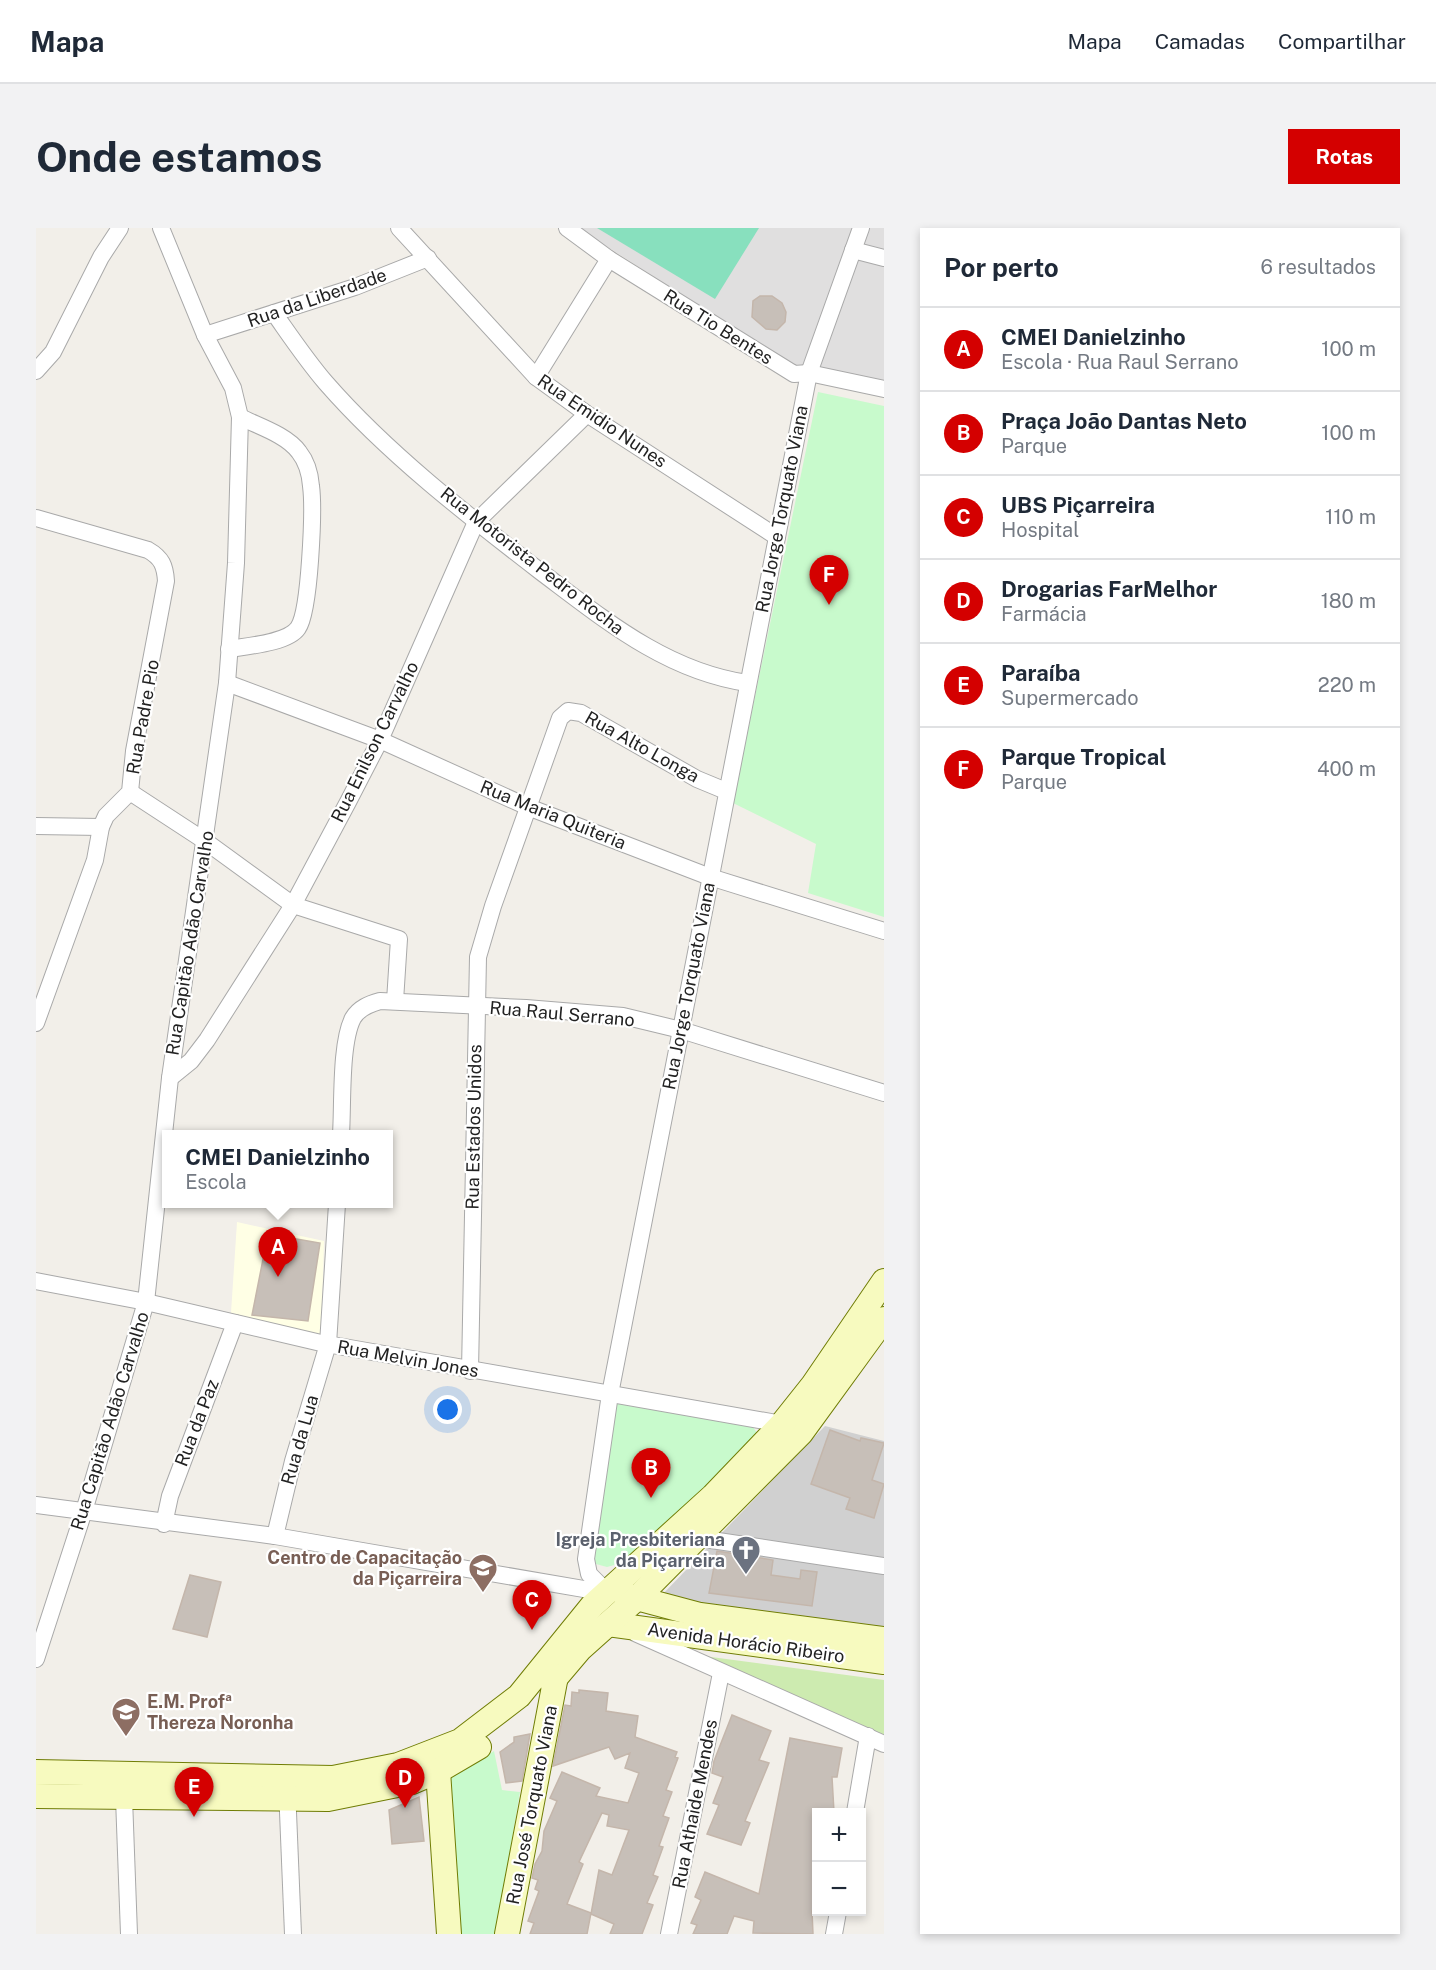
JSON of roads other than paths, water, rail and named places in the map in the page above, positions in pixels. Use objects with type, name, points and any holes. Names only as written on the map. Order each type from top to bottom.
[{"type":"main road","points":[[36,1772],[355,1795],[412,1782],[438,1771],[487,1741],[521,1705],[556,1676],[580,1649],[614,1625],[636,1598],[801,1433],[860,1335],[881,1292]]},
{"type":"main road","points":[[36,1796],[124,1798],[287,1789],[398,1765],[460,1741],[521,1705],[534,1681],[592,1606],[713,1496],[782,1424],[860,1335],[884,1319]]},
{"type":"main road","name":"Avenida Horácio Ribeiro","points":[[608,1593],[700,1615],[884,1639]]},
{"type":"main road","name":"Avenida Horácio Ribeiro","points":[[614,1625],[884,1662]]},
{"type":"main road","name":"Rua José Torquato Viana","points":[[507,1934],[556,1676]]},
{"type":"main road","points":[[521,1705],[545,1732]]},
{"type":"main road","points":[[438,1771],[448,1934]]},
{"type":"street","points":[[36,371],[53,351],[101,256],[120,228]]},
{"type":"street","name":"Rua Capitão Adão Carvalho","points":[[161,228],[205,335],[233,388],[240,417],[236,563],[227,683],[164,1130]]},
{"type":"street","name":"Rua Emidio Nunes","points":[[399,228],[536,377],[587,414],[777,537]]},
{"type":"street","name":"Rua Tio Bentes","points":[[567,228],[609,258],[794,374],[809,373],[884,389]]},
{"type":"street","points":[[809,373],[861,228]]},
{"type":"street","points":[[853,250],[884,258]]},
{"type":"street","name":"Rua da Liberdade","points":[[205,335],[355,287],[428,258]]},
{"type":"street","points":[[536,377],[609,258]]},
{"type":"street","name":"Rua Motorista Pedro Rocha","points":[[274,313],[327,383],[382,438],[476,522],[642,646],[676,663],[729,681],[747,683]]},
{"type":"street","name":"Rua Jorge Torquato Viana","points":[[608,1593],[589,1574],[586,1559],[610,1394],[809,373]]},
{"type":"street","name":"Rua Enilson Carvalho","points":[[170,1078],[191,1061],[201,1047],[293,905],[380,740],[476,522],[587,414]]},
{"type":"street","points":[[229,649],[270,642],[289,635],[298,628],[306,591],[313,506],[308,466],[298,450],[240,417]]},
{"type":"street","name":"Rua Padre Pio","points":[[36,518],[135,544],[158,556],[165,568],[165,598],[134,751],[130,792],[111,810],[101,827],[95,860],[36,1023]]},
{"type":"street","name":"Rua Maria Quiteria","points":[[227,683],[380,740],[528,807],[710,877],[884,931]]},
{"type":"street","name":"Rua Alto Longa","points":[[560,718],[568,711],[581,713],[697,779],[726,791]]},
{"type":"street","name":"Rua Estados Unidos","points":[[470,1371],[478,957],[493,906],[560,718]]},
{"type":"street","points":[[130,792],[205,841],[293,905],[399,939],[395,1001]]},
{"type":"street","points":[[36,826],[101,827]]},
{"type":"street","name":"Rua Raul Serrano","points":[[341,1130],[346,1038],[353,1017],[364,1006],[395,1001],[623,1016],[681,1030],[884,1093]]},
{"type":"street","name":"Rua Capitão Adão Carvalho","points":[[36,1659],[84,1511],[146,1302],[162,1153]]},
{"type":"street","points":[[328,1344],[337,1208]]},
{"type":"street","name":"Rua Melvin Jones","points":[[36,1281],[146,1302],[328,1344],[470,1371],[782,1424]]},
{"type":"street","name":"Rua da Paz","points":[[164,1524],[170,1496],[235,1323]]},
{"type":"street","name":"Rua da Lua","points":[[275,1536],[293,1461],[328,1344]]},
{"type":"street","points":[[36,1505],[164,1524],[275,1536],[608,1593]]},
{"type":"street","points":[[698,1538],[884,1566]]},
{"type":"street","points":[[614,1625],[884,1744]]},
{"type":"street","name":"Rua Athaide Mendes","points":[[669,1934],[721,1673]]},
{"type":"street","points":[[856,1808],[868,1736]]},
{"type":"street","points":[[287,1789],[292,1934]]},
{"type":"street","points":[[124,1798],[129,1934]]},
{"type":"street","points":[[834,1934],[837,1916]]},
{"type":"place","name":"Parque Tropical","points":[[829,605]]},
{"type":"place","name":"CMEI Danielzinho","points":[[278,1277]]},
{"type":"place","name":"Praça João Dantas Neto","points":[[651,1498]]},
{"type":"place","name":"Igreja Presbiteriana da Piçarreira","points":[[746,1576]]},
{"type":"place","name":"Centro de Capacitação da Piçarreira","points":[[483,1594]]},
{"type":"place","name":"UBS Piçarreira","points":[[532,1630]]},
{"type":"place","name":"E.M. Profª Thereza Noronha","points":[[126,1738]]},
{"type":"place","name":"Drogarias FarMelhor","points":[[405,1808]]},
{"type":"place","name":"Paraíba","points":[[194,1817]]}]
